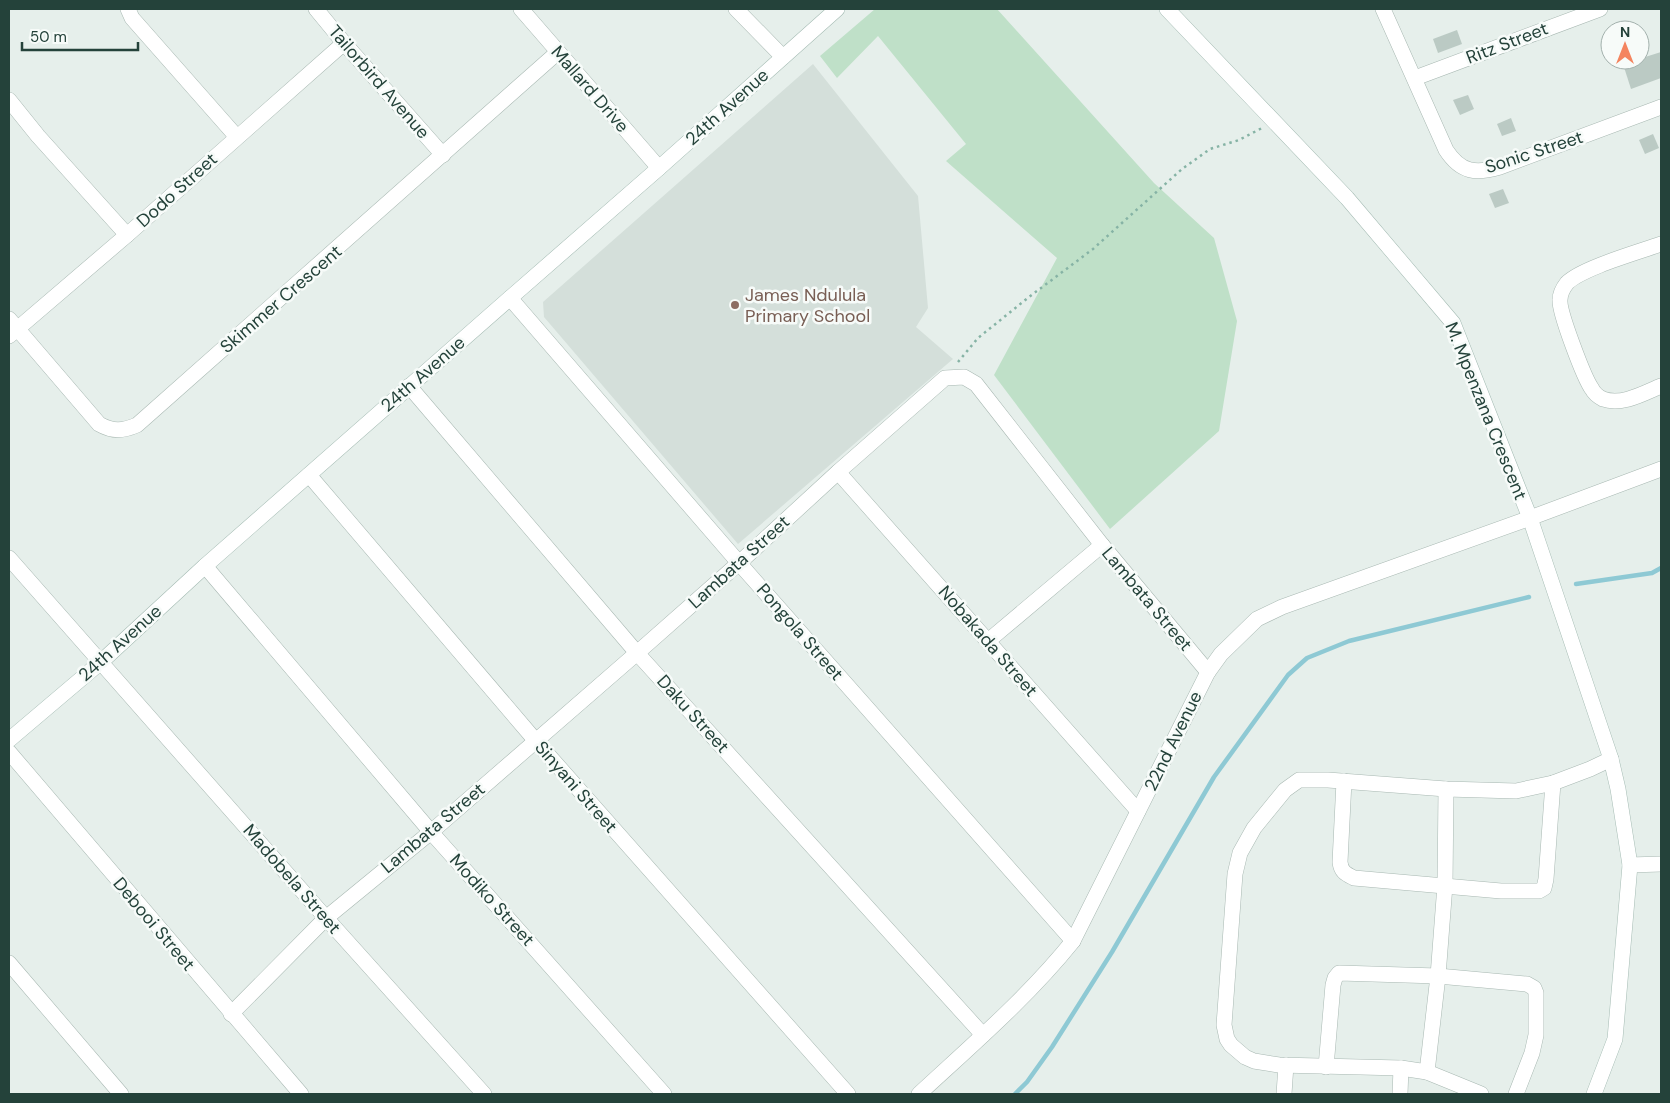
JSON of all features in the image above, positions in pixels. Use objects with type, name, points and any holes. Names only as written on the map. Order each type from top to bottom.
[{"type":"street","points":[[128,9],[132,18],[236,136]]},
{"type":"street","name":"Tailorbird Avenue","points":[[316,9],[443,155]]},
{"type":"street","name":"Mallard Drive","points":[[521,9],[660,168]]},
{"type":"street","points":[[736,9],[783,57]]},
{"type":"street","name":"24th Avenue","points":[[9,740],[101,662],[204,566],[660,168],[837,9]]},
{"type":"street","name":"M. Mpenzana Crescent","points":[[1167,9],[1347,198],[1453,323],[1530,518],[1611,759],[1618,789],[1630,865],[1615,1038],[1594,1094]]},
{"type":"street","name":"Sonic Street","points":[[1383,9],[1446,150],[1452,159],[1465,169],[1473,171],[1500,167],[1661,107]]},
{"type":"street","name":"Ritz Street","points":[[1415,78],[1600,9]]},
{"type":"street","name":"Dodo Street","points":[[12,328],[127,235],[236,136],[344,43]]},
{"type":"street","name":"Skimmer Crescent","points":[[12,328],[99,424],[107,429],[114,430],[124,430],[137,425],[558,52]]},
{"type":"street","points":[[9,100],[38,136],[127,235]]},
{"type":"street","points":[[1661,244],[1578,274],[1566,284],[1561,292],[1560,302],[1564,320],[1585,377],[1592,390],[1598,396],[1613,401],[1623,400],[1661,386]]},
{"type":"street","name":"Pongola Street","points":[[510,298],[739,563],[1073,941]]},
{"type":"street","name":"Lambata Street","points":[[231,1014],[326,918],[431,832],[637,653],[945,378],[964,377],[976,384],[1102,545],[1208,672]]},
{"type":"street","name":"Daku Street","points":[[409,386],[637,653],[983,1035]]},
{"type":"street","name":"22nd Avenue","points":[[919,1094],[983,1035],[1053,966],[1073,941],[1208,672],[1221,654],[1256,619],[1282,607],[1661,469]]},
{"type":"street","name":"Nobakada Street","points":[[838,472],[1138,812]]},
{"type":"street","name":"Sinyani Street","points":[[309,475],[535,740],[848,1094]]},
{"type":"street","points":[[988,641],[1102,545]]},
{"type":"street","name":"Madobela Street","points":[[9,558],[326,918],[484,1094]]},
{"type":"street","name":"Modiko Street","points":[[204,566],[431,832],[664,1094]]},
{"type":"street","name":"Debooi Street","points":[[9,752],[301,1094]]},
{"type":"street","points":[[1480,1094],[1427,1072],[1401,1068],[1326,1067],[1254,1061],[1245,1057],[1231,1045],[1224,1031],[1235,874],[1240,854],[1254,828],[1285,790],[1292,783],[1299,780],[1344,781],[1446,789],[1516,791],[1553,783],[1611,759]]},
{"type":"street","points":[[1344,781],[1340,862],[1341,868],[1346,874],[1354,878],[1501,891],[1541,890],[1546,879],[1553,783]]},
{"type":"street","points":[[1427,1072],[1438,976],[1444,885],[1446,789]]},
{"type":"street","points":[[1630,865],[1661,864]]},
{"type":"street","points":[[9,963],[121,1094]]},
{"type":"street","points":[[1326,1067],[1333,985],[1337,975],[1345,972],[1438,976],[1527,984],[1534,988],[1536,993],[1536,1035],[1532,1053],[1516,1094]]},
{"type":"street","points":[[1284,1094],[1286,1065]]},
{"type":"street","points":[[1400,1094],[1401,1068]]},
{"type":"path","points":[[945,378],[978,338],[1093,249],[1182,169],[1210,149],[1239,140],[1274,122]]},
{"type":"shaded area","name":"James Ndulula Primary School","points":[[813,64],[918,196],[928,308],[916,327],[953,359],[738,544],[544,317],[543,302]]},
{"type":"green space","points":[[875,9],[997,9],[1154,183],[1214,238],[1237,321],[1219,431],[1110,529],[994,375],[1057,258],[946,161],[966,144],[878,36],[837,78],[820,56]]},
{"type":"building","points":[[1457,30],[1462,44],[1438,53],[1433,39]]},
{"type":"building","points":[[1661,52],[1661,78],[1631,89],[1625,70],[1650,70],[1650,55]]},
{"type":"building","points":[[1468,95],[1474,109],[1460,115],[1453,100]]},
{"type":"building","points":[[1511,118],[1516,131],[1502,136],[1497,124]]},
{"type":"building","points":[[1653,134],[1659,148],[1645,154],[1639,140]]},
{"type":"building","points":[[1503,189],[1509,203],[1495,208],[1489,194]]},
{"type":"waterway","points":[[1576,584],[1652,573],[1661,568]]},
{"type":"waterway","points":[[1015,1094],[1027,1082],[1052,1047],[1112,952],[1214,777],[1288,675],[1307,658],[1349,641],[1529,597]]},
{"type":"place","name":"James Ndulula Primary School","points":[[735,305]]}]
